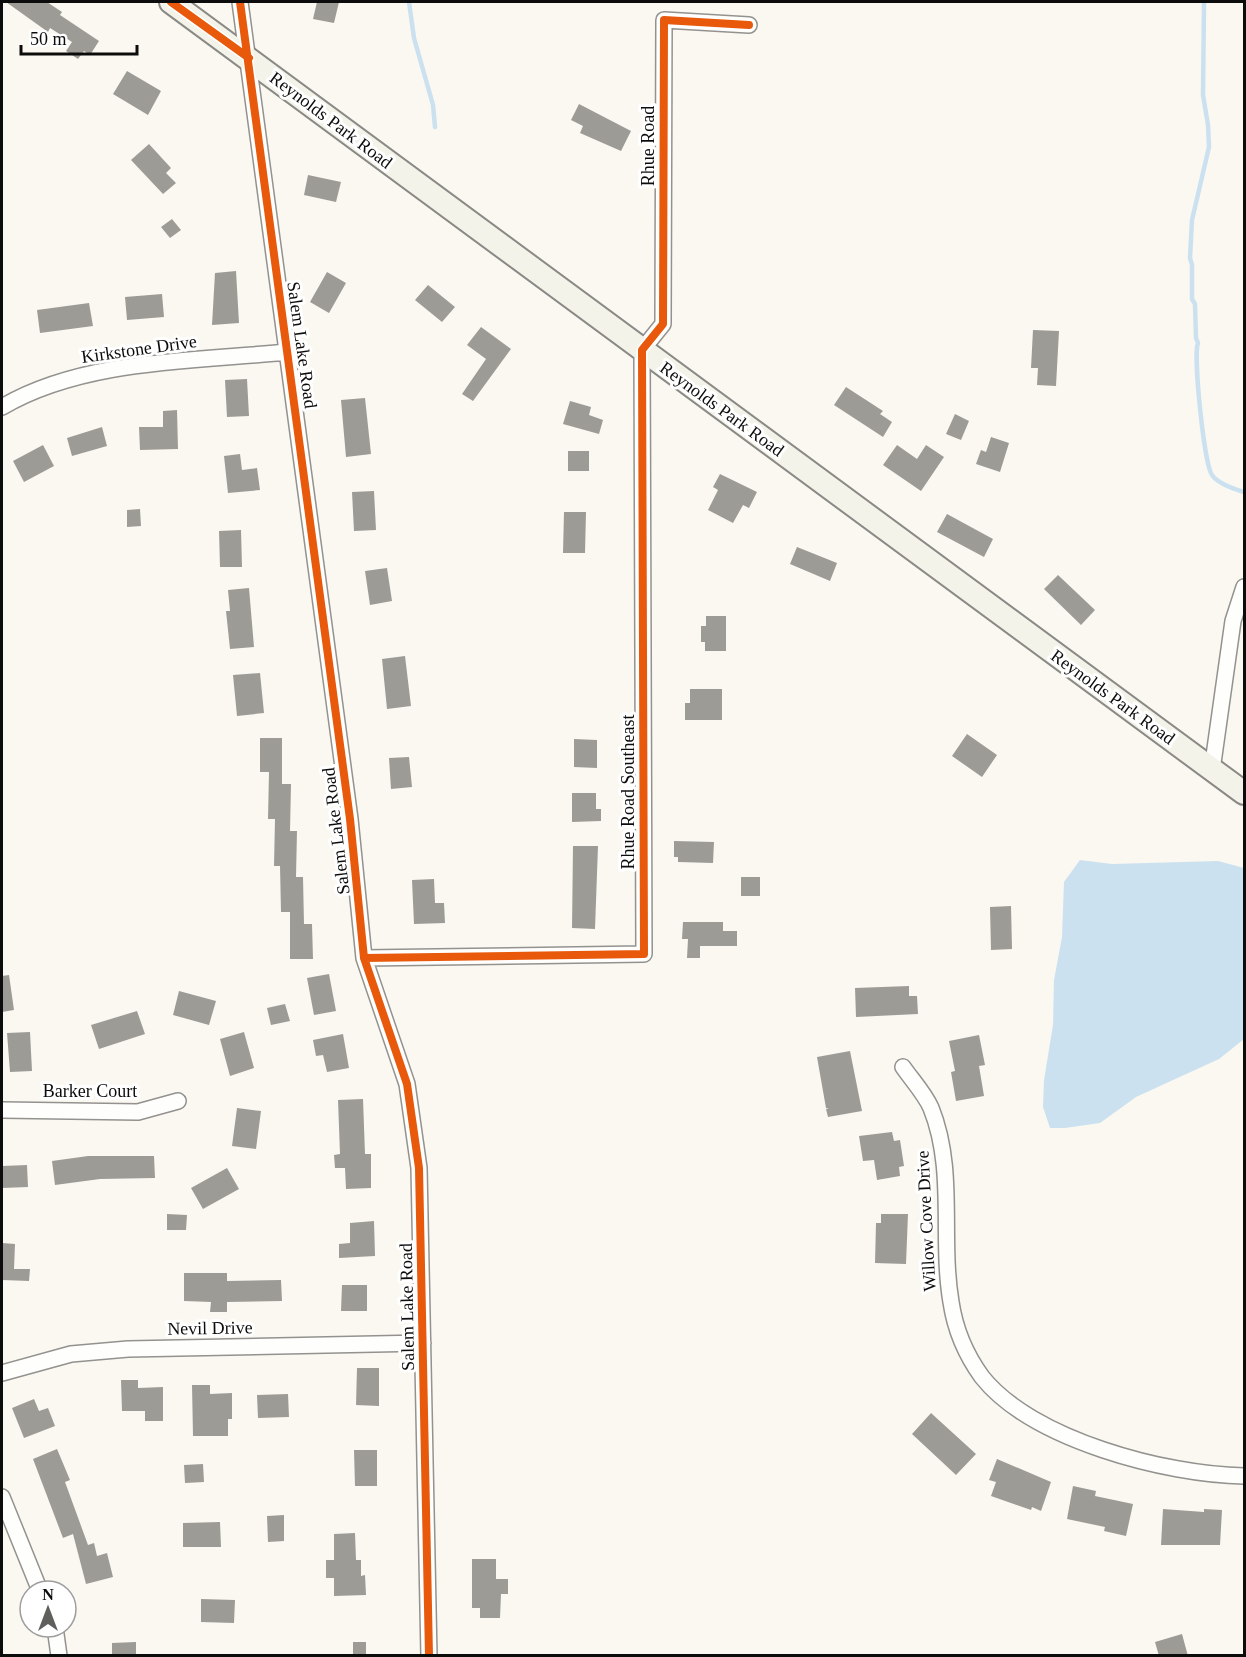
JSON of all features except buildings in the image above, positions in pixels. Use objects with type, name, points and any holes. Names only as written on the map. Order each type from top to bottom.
[{"type":"main road","name":"Reynolds Park Road","points":[[171,2],[1245,794]]},
{"type":"street","name":"Salem Lake Road","points":[[240,2],[350,819],[364,958],[407,1084],[419,1168],[429,1656]]},
{"type":"street","name":"Rhue Road","points":[[642,350],[663,324],[664,20],[749,25]]},
{"type":"street","name":"Rhue Road Southeast","points":[[364,958],[644,954],[642,350]]},
{"type":"street","name":"Kirkstone Drive","points":[[2,407],[53,382],[118,369],[288,352]]},
{"type":"street","points":[[1212,770],[1245,587]]},
{"type":"street","name":"Willow Cove Drive","points":[[903,1067],[931,1106],[945,1152],[947,1260],[951,1301],[962,1342],[984,1378],[1021,1410],[1077,1440],[1164,1467],[1199,1473],[1245,1476]]},
{"type":"street","name":"Barker Court","points":[[2,1110],[138,1112],[178,1101]]},
{"type":"street","name":"Nevil Drive","points":[[2,1373],[71,1354],[128,1349],[423,1343]]},
{"type":"street","points":[[2,1497],[35,1579]]},
{"type":"street","points":[[57,1639],[59,1656]]},
{"type":"water","points":[[1080,860],[1112,864],[1218,861],[1244,868],[1244,1039],[1219,1059],[1136,1097],[1100,1123],[1050,1128],[1043,1107],[1044,1080],[1053,1025],[1054,980],[1062,937],[1064,882]]},
{"type":"waterway","points":[[409,2],[414,38],[433,105],[435,127]]},
{"type":"waterway","points":[[1204,2],[1203,95],[1209,147],[1192,220],[1190,258],[1192,299],[1195,304],[1198,343],[1198,387],[1206,451],[1212,475],[1222,484],[1244,492]]},
{"type":"cycle path","points":[[171,2],[249,58]]},
{"type":"cycle path","points":[[240,2],[350,819],[364,958],[407,1084],[419,1168],[429,1656]]},
{"type":"cycle path","points":[[364,958],[644,954],[642,350],[663,324],[664,20],[749,25]]}]
